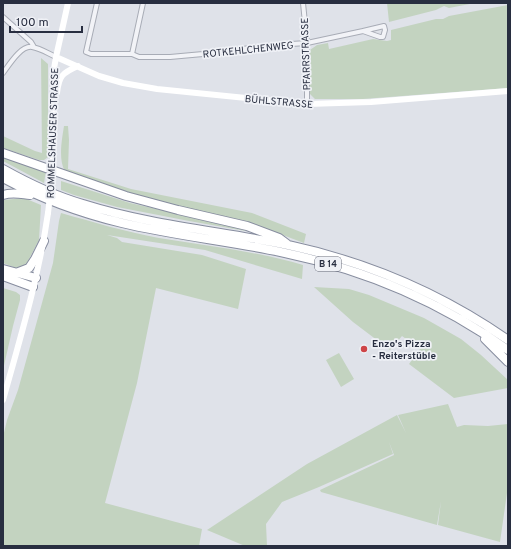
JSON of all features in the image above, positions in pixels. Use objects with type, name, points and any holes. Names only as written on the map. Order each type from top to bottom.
[{"type":"highway","points":[[3,153],[102,188],[153,204],[248,226],[279,238],[288,245]]},
{"type":"highway","name":"B 14","points":[[3,169],[23,180],[59,196],[114,213],[158,223],[288,245],[377,271],[430,294],[486,325],[508,340]]},
{"type":"highway","name":"B 14","points":[[3,178],[37,195],[71,208],[114,221],[159,231],[273,250],[323,262],[372,278],[420,298],[475,328],[508,350]]},
{"type":"highway","name":"B 14","points":[[3,195],[18,193],[37,195]]},
{"type":"highway","points":[[16,273],[29,268],[44,241]]},
{"type":"highway","points":[[3,269],[36,278]]},
{"type":"highway","points":[[3,276],[33,287]]},
{"type":"highway","points":[[475,328],[508,362]]},
{"type":"main road","name":"ROMMELSHAUSER STRASSE","points":[[3,400],[22,333],[44,241],[52,179],[54,120],[53,83],[56,57],[68,3]]},
{"type":"main road","name":"BÜHLSTRASSE","points":[[56,57],[99,76],[123,83],[307,104],[371,102],[508,91]]},
{"type":"main road","points":[[54,120],[58,85],[61,76],[78,66]]},
{"type":"street","name":"ROTKEHLCHENWEG","points":[[97,3],[86,52],[91,54],[132,54],[139,57],[170,57],[227,52],[307,43],[386,26],[383,37],[363,31]]},
{"type":"street","points":[[132,54],[143,3]]},
{"type":"street","name":"PFARRSTRASSE","points":[[303,3],[307,43],[307,104]]},
{"type":"street","points":[[3,17],[31,42],[34,47]]},
{"type":"street","points":[[3,73],[20,51],[29,47],[34,47],[56,57]]},
{"type":"green space","points":[[387,3],[475,3],[449,8],[444,6],[436,10],[389,22]]},
{"type":"green space","points":[[508,5],[508,88],[363,99],[315,99],[310,94],[310,50],[317,45],[328,43],[329,49],[373,39],[387,41],[391,40],[391,30],[436,19],[443,19],[449,16]]},
{"type":"green space","points":[[41,58],[48,64],[48,157],[44,160],[39,160],[3,148],[3,136],[42,153]]},
{"type":"green space","points":[[64,126],[68,126],[68,169],[131,189],[252,213],[306,234],[304,243],[245,221],[186,208],[138,195],[65,171],[61,155]]},
{"type":"green space","points":[[3,157],[46,171],[44,183],[3,161]]},
{"type":"green space","points":[[61,181],[130,203],[258,233],[117,207],[61,190]]},
{"type":"green space","points":[[24,198],[41,205],[39,240],[26,265],[16,268],[3,263],[3,200]]},
{"type":"green space","points":[[61,213],[147,236],[249,252],[303,265],[302,279],[205,250],[107,235],[117,238],[122,242],[202,255],[246,269],[238,309],[156,288],[137,383],[105,503],[202,529],[199,546],[3,546],[3,437],[7,420],[18,390],[53,263]]},
{"type":"green space","points":[[314,287],[349,289],[369,295],[424,318],[461,339],[481,355],[508,380],[508,388],[454,398],[409,364],[420,349],[402,336],[390,350],[353,322]]},
{"type":"green space","points":[[3,288],[16,292],[20,295],[20,300],[3,370]]},
{"type":"green space","points":[[339,353],[354,379],[341,387],[326,360]]},
{"type":"green space","points":[[448,404],[457,427],[464,425],[488,426],[508,424],[508,493],[500,542],[438,525],[441,501],[437,525],[321,492],[320,490],[394,455],[389,442],[393,454],[282,502],[266,524],[267,546],[245,546],[207,530],[307,464],[397,415],[406,433],[398,415]]},
{"type":"place","name":"Enzo's Pizza - Reiterstüble","points":[[364,349]]}]
